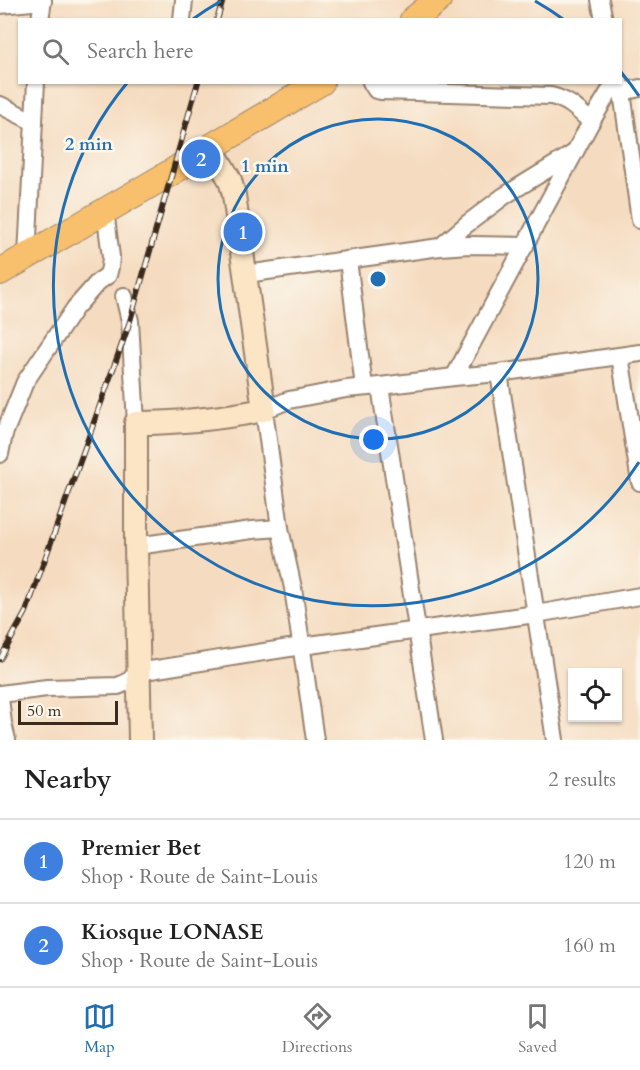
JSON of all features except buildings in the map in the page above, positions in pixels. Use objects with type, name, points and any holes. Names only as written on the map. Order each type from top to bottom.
[{"type":"main road","points":[[416,18],[438,0]]},
{"type":"main road","points":[[0,272],[318,84]]},
{"type":"street","points":[[182,18],[184,0]]},
{"type":"street","points":[[600,0],[604,18]]},
{"type":"street","points":[[0,5],[43,1],[40,18]]},
{"type":"street","points":[[27,256],[36,84]]},
{"type":"street","points":[[372,84],[376,90],[381,91],[551,96],[572,105],[591,122]]},
{"type":"street","points":[[454,377],[591,122],[619,86]]},
{"type":"street","points":[[619,86],[640,88]]},
{"type":"street","points":[[619,86],[640,220]]},
{"type":"street","points":[[0,105],[34,122]]},
{"type":"street","points":[[211,147],[230,180],[234,195],[280,528],[293,588],[315,740]]},
{"type":"street","points":[[440,247],[504,196],[575,152]]},
{"type":"street","points":[[0,454],[4,434],[25,382],[75,308],[98,282],[108,275],[111,257],[105,210]]},
{"type":"street","points":[[246,274],[440,247],[525,246]]},
{"type":"street","points":[[348,260],[418,630],[434,740]]},
{"type":"street","points":[[124,296],[130,321],[136,423],[140,740]]},
{"type":"street","points":[[136,423],[215,418],[264,410],[289,400],[346,389],[499,373],[640,352]]},
{"type":"street","points":[[620,356],[640,482]]},
{"type":"street","points":[[499,373],[555,740]]},
{"type":"street","points":[[136,546],[280,528]]},
{"type":"street","points":[[8,740],[3,723],[0,696],[47,688],[118,686],[127,682],[138,672],[302,646],[536,614],[640,596]]},
{"type":"railway","points":[[218,18],[223,0]]},
{"type":"railway","points":[[0,659],[26,612],[130,321],[197,84]]},
{"type":"place","name":"Kiosque LONASE","points":[[201,159]]},
{"type":"place","name":"Premier Bet","points":[[243,232]]}]
